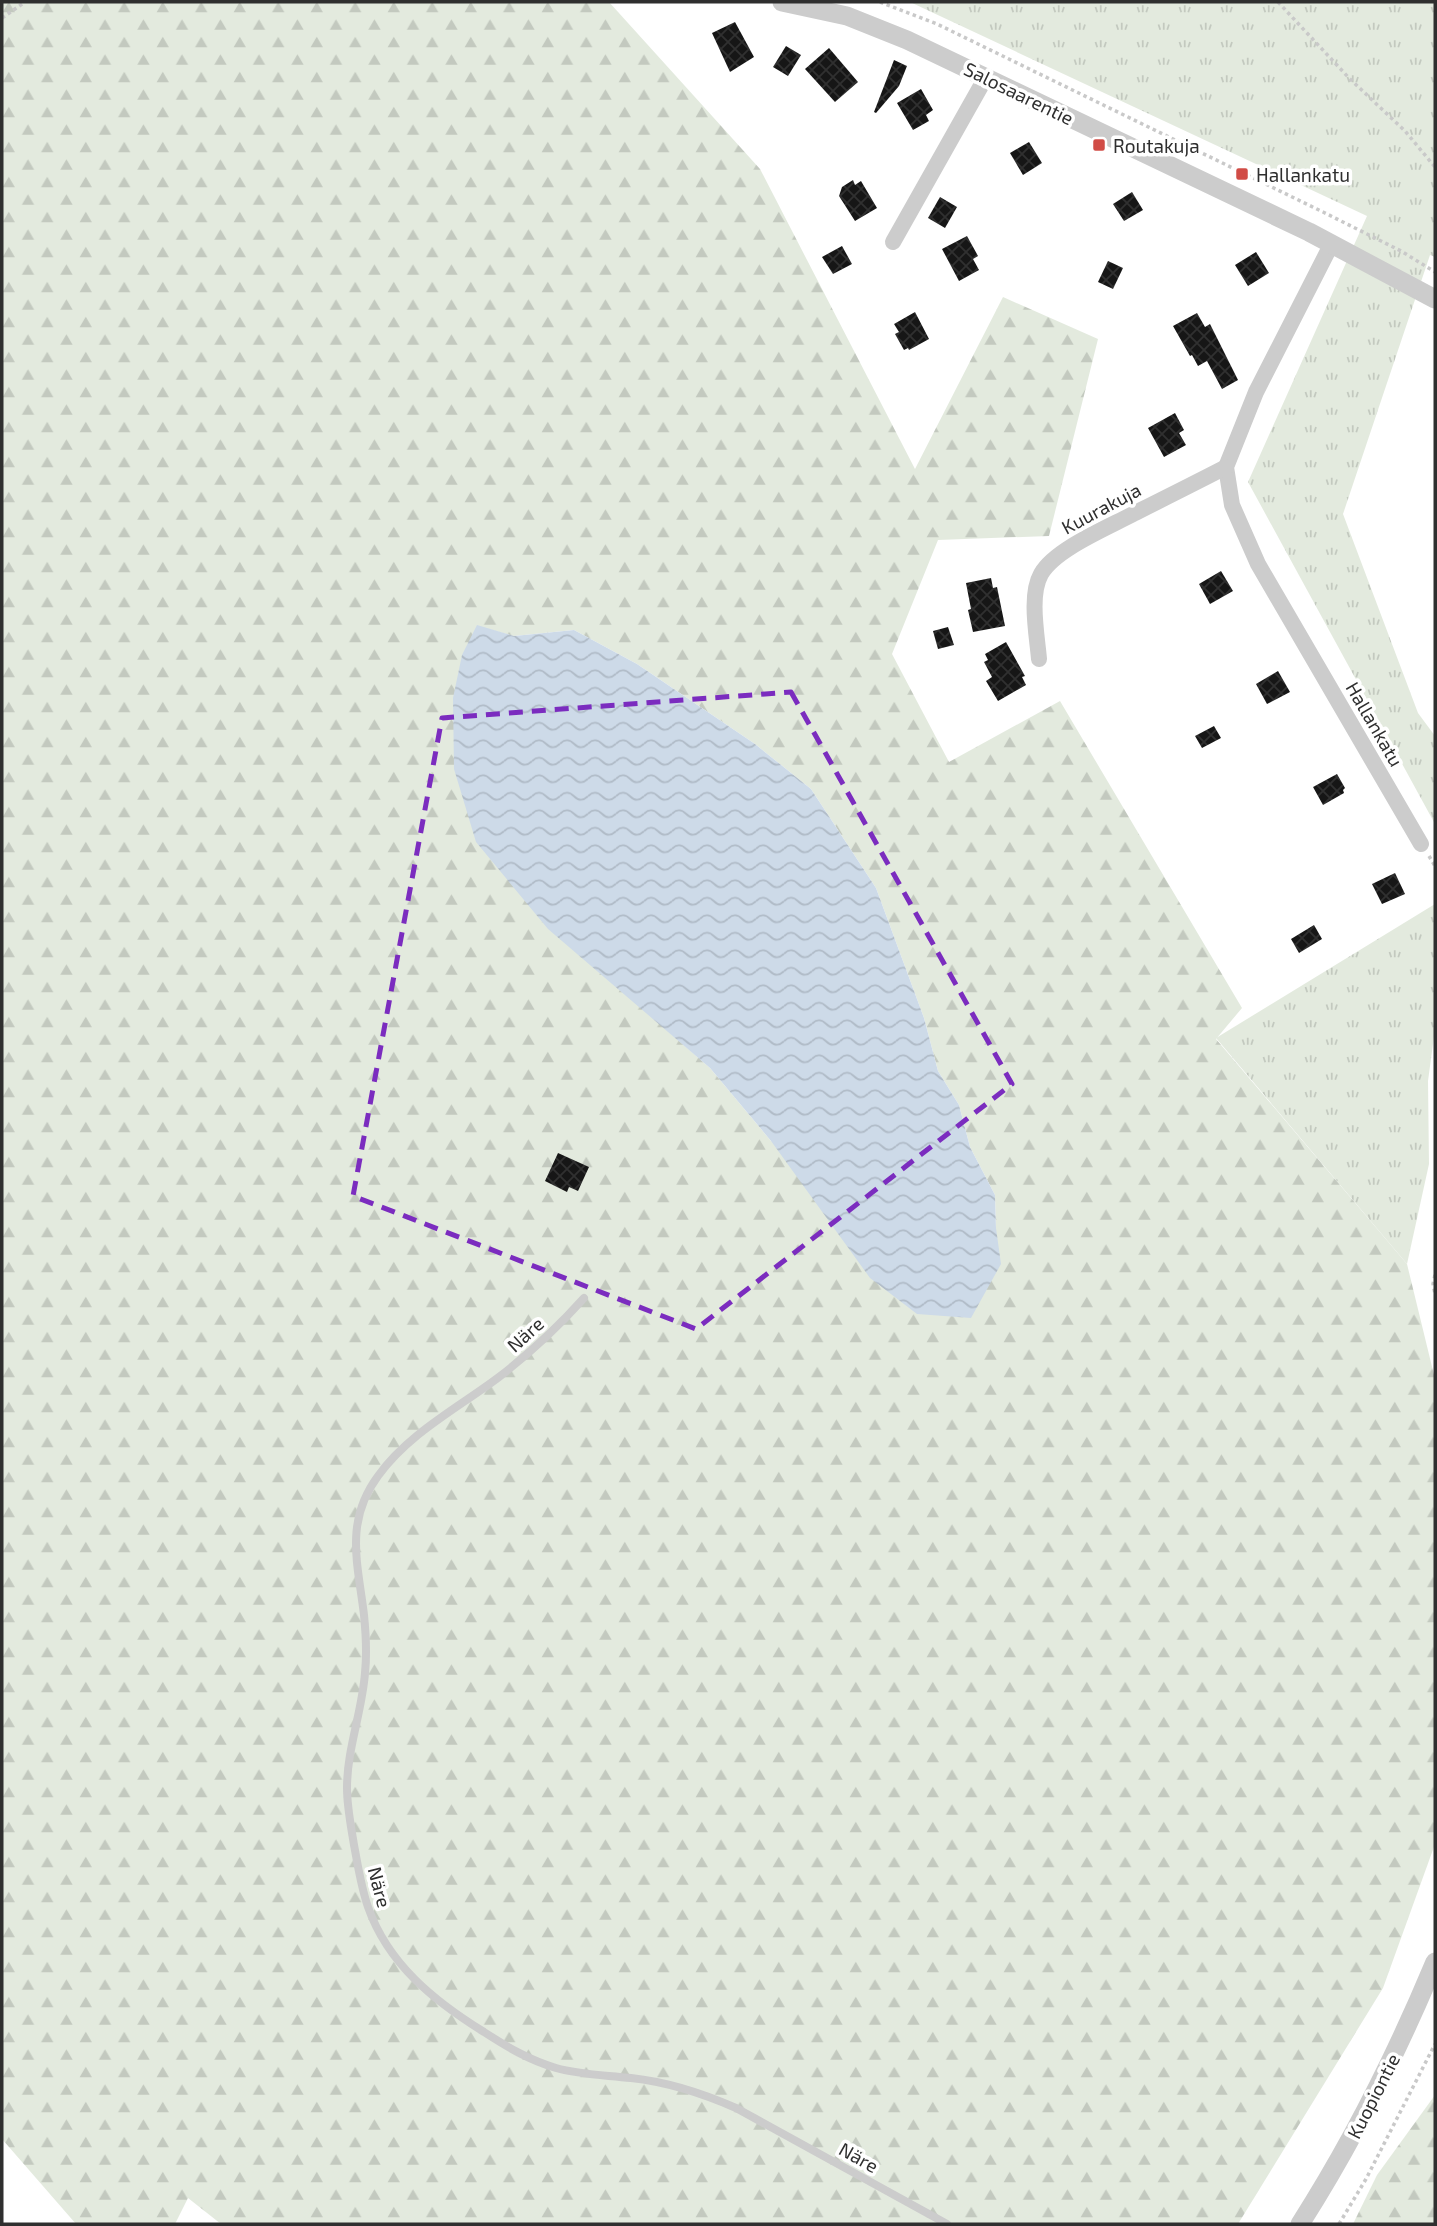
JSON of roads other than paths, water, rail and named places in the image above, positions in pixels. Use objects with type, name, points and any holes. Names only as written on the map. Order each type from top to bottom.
[{"type":"street","name":"Salosaarentie","points":[[782,2],[847,16],[906,40],[1309,232],[1393,274],[1435,299]]},
{"type":"street","points":[[893,242],[986,78]]},
{"type":"street","points":[[1226,467],[1256,392],[1331,244]]},
{"type":"street","name":"Kuurakuja","points":[[1040,659],[1035,613],[1036,590],[1041,574],[1054,559],[1081,540],[1226,467]]},
{"type":"street","name":"Hallankatu","points":[[1226,467],[1232,505],[1258,564],[1421,844]]},
{"type":"street","name":"Kuopiontie","points":[[1300,2224],[1337,2168],[1409,2025],[1435,1962]]},
{"type":"lane","name":"Näre","points":[[584,1298],[520,1361],[412,1441],[379,1474],[365,1499],[357,1528],[355,1551],[357,1579],[365,1618],[366,1662],[346,1789],[360,1877],[368,1908],[387,1947],[415,1980],[460,2018],[520,2055],[581,2074],[657,2082],[710,2097],[736,2108],[947,2224]]},
{"type":"water","points":[[477,625],[514,636],[574,630],[637,664],[755,744],[811,789],[876,888],[924,1018],[938,1071],[959,1105],[970,1147],[995,1195],[1001,1264],[971,1318],[917,1314],[870,1278],[771,1141],[710,1068],[548,929],[476,842],[454,769],[453,698],[462,655]]},
{"type":"place","name":"Routakuja","points":[[1099,145]]},
{"type":"place","name":"Hallankatu","points":[[1242,174]]}]
